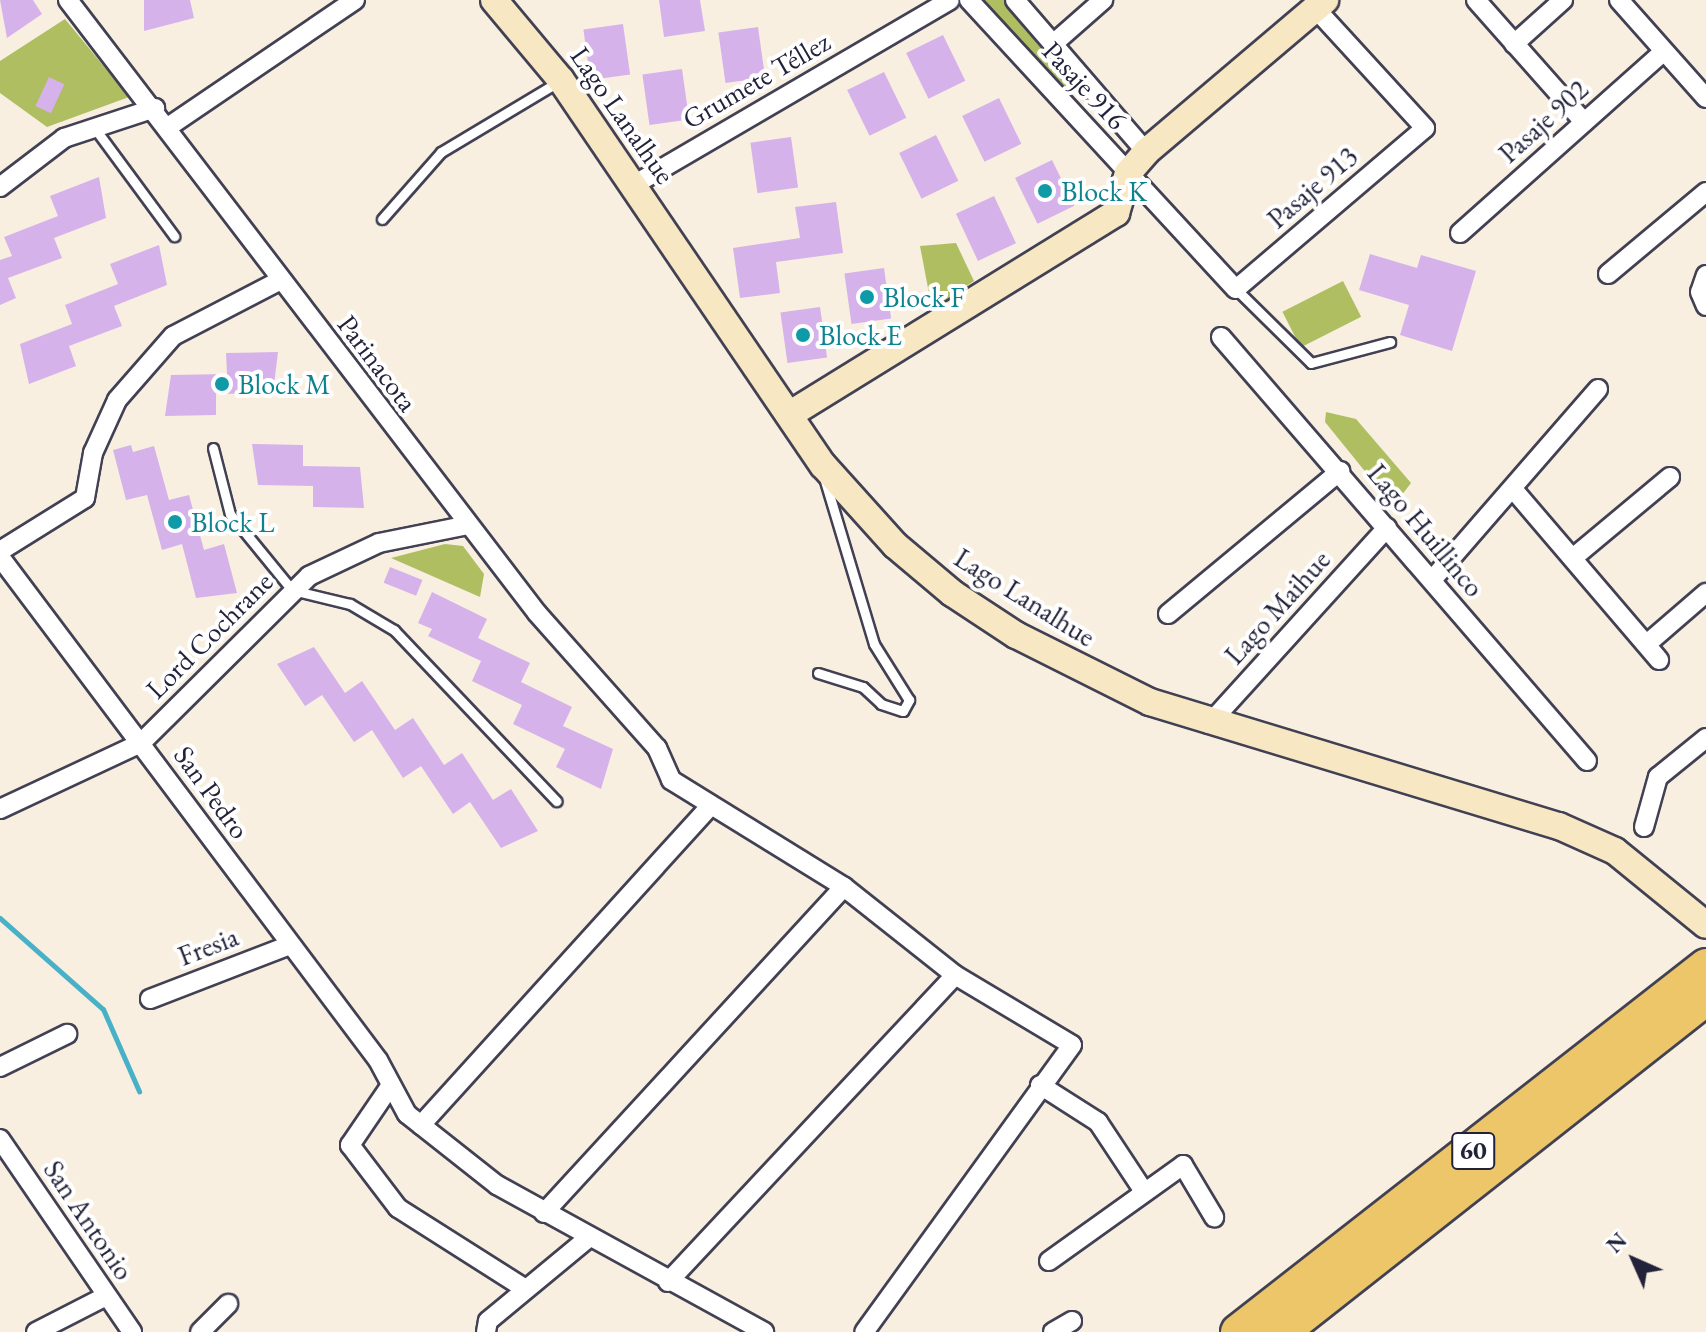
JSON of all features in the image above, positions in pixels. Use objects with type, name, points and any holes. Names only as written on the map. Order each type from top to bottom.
[{"type":"highway","name":"60","points":[[1238,1332],[1706,966]]},
{"type":"highway","name":"60","points":[[1282,1332],[1706,998]]},
{"type":"main road","name":"Lago Lanalhue","points":[[494,0],[561,80],[792,413],[823,465],[895,545],[983,614],[1111,686],[1209,724],[1559,826],[1615,851],[1706,925]]},
{"type":"main road","points":[[792,413],[1116,213],[1128,173],[1146,152],[1320,4]]},
{"type":"street","points":[[168,127],[355,0]]},
{"type":"street","name":"Grumete Téllez","points":[[632,186],[950,0]]},
{"type":"street","name":"Pasaje 916","points":[[969,0],[1236,289]]},
{"type":"street","name":"Pasaje 916","points":[[1015,0],[1146,152]]},
{"type":"street","points":[[1053,44],[1103,0]]},
{"type":"street","points":[[1476,0],[1584,122]]},
{"type":"street","points":[[1514,44],[1563,0]]},
{"type":"street","points":[[1619,0],[1706,98]]},
{"type":"street","name":"Parinacota","points":[[74,2],[468,525],[657,748],[671,780],[709,807],[844,887],[955,975],[1072,1045],[1040,1085]]},
{"type":"street","name":"Pasaje 913","points":[[1236,289],[1425,128],[1320,4]]},
{"type":"street","name":"Pasaje 902","points":[[1460,233],[1664,51]]},
{"type":"street","points":[[0,187],[41,151],[92,126],[155,108]]},
{"type":"street","points":[[1608,274],[1706,192]]},
{"type":"street","points":[[1706,275],[1700,292],[1706,306]]},
{"type":"street","points":[[0,551],[85,498],[93,453],[117,400],[173,336],[281,280]]},
{"type":"street","name":"Lago Huillinco","points":[[1221,337],[1340,471],[1587,761]]},
{"type":"street","points":[[1432,580],[1598,389]]},
{"type":"street","points":[[1168,614],[1340,471]]},
{"type":"street","points":[[1574,557],[1670,477]]},
{"type":"street","points":[[1513,489],[1648,643],[1659,660]]},
{"type":"street","name":"Lord Cochrane","points":[[0,809],[141,743],[223,668],[292,590],[379,543],[468,525]]},
{"type":"street","name":"Lago Maihue","points":[[1209,724],[1387,528]]},
{"type":"street","name":"San Pedro","points":[[0,557],[141,743],[287,946],[378,1060],[391,1085],[421,1125],[544,1213],[587,1239],[764,1332]]},
{"type":"street","points":[[1648,643],[1706,593]]},
{"type":"street","points":[[1644,827],[1658,777],[1706,738]]},
{"type":"street","points":[[421,1125],[709,807]]},
{"type":"street","points":[[544,1213],[844,887]]},
{"type":"street","name":"Fresia","points":[[150,999],[287,946]]},
{"type":"street","points":[[668,1282],[955,975]]},
{"type":"street","points":[[0,1067],[67,1034]]},
{"type":"street","points":[[391,1085],[350,1145],[398,1208],[524,1288]]},
{"type":"street","points":[[864,1332],[1040,1085],[1098,1122],[1143,1190]]},
{"type":"street","name":"San Antonio","points":[[0,1139],[132,1332]]},
{"type":"street","points":[[1049,1261],[1143,1190],[1183,1165],[1214,1217]]},
{"type":"street","points":[[486,1332],[488,1321],[524,1288],[587,1239]]},
{"type":"street","points":[[36,1332],[106,1296]]},
{"type":"street","points":[[200,1332],[228,1304]]},
{"type":"street","points":[[1053,1332],[1072,1321]]},
{"type":"lane","points":[[382,219],[441,152],[561,80]]},
{"type":"lane","points":[[92,126],[174,236]]},
{"type":"lane","points":[[1236,289],[1311,363],[1390,342]]},
{"type":"lane","points":[[213,448],[230,514],[292,590],[350,604],[394,630],[556,801]]},
{"type":"lane","points":[[818,673],[863,687],[881,704],[903,711],[909,700],[874,644],[825,493],[823,465]]},
{"type":"green space","points":[[982,0],[1004,0],[1080,85],[1066,96]]},
{"type":"green space","points":[[65,19],[129,97],[47,127],[0,93],[0,61]]},
{"type":"green space","points":[[956,243],[974,281],[932,309],[920,246]]},
{"type":"green space","points":[[1343,281],[1361,317],[1301,348],[1282,312]]},
{"type":"green space","points":[[1326,412],[1356,419],[1411,483],[1398,500],[1389,501],[1325,422]]},
{"type":"green space","points":[[445,544],[463,546],[484,574],[480,597],[391,558]]},
{"type":"building","points":[[0,0],[33,0],[42,14],[7,38]]},
{"type":"building","points":[[144,0],[190,0],[194,18],[144,31]]},
{"type":"building","points":[[659,0],[700,0],[705,31],[664,37]]},
{"type":"building","points":[[623,24],[630,75],[590,80],[583,30]]},
{"type":"building","points":[[758,27],[765,78],[725,83],[718,33]]},
{"type":"building","points":[[943,35],[965,81],[929,99],[906,53]]},
{"type":"building","points":[[682,69],[689,120],[649,125],[642,75]]},
{"type":"building","points":[[884,72],[906,118],[870,136],[847,90]]},
{"type":"building","points":[[49,77],[64,84],[51,113],[35,106]]},
{"type":"building","points":[[999,98],[1021,144],[985,162],[962,116]]},
{"type":"building","points":[[936,135],[958,181],[922,199],[899,153]]},
{"type":"building","points":[[791,137],[798,188],[757,193],[750,143]]},
{"type":"building","name":"Block K","points":[[1052,160],[1074,206],[1038,224],[1015,178]]},
{"type":"building","points":[[99,177],[106,218],[54,238],[62,258],[8,278],[16,298],[0,305],[0,260],[12,256],[4,237],[58,216],[50,196]]},
{"type":"building","points":[[994,196],[1016,243],[978,261],[956,214]]},
{"type":"building","points":[[836,202],[843,253],[776,262],[780,293],[740,298],[733,248],[800,238],[795,207]]},
{"type":"building","points":[[159,245],[167,285],[114,306],[122,326],[69,346],[76,366],[29,384],[20,344],[72,324],[65,305],[118,284],[110,264]]},
{"type":"building","points":[[1370,254],[1417,268],[1421,255],[1476,271],[1452,351],[1400,335],[1409,305],[1359,290]]},
{"type":"building","name":"Block F","points":[[884,268],[891,319],[851,324],[844,274]]},
{"type":"building","name":"Block E","points":[[820,307],[827,358],[787,363],[780,313]]},
{"type":"building","name":"Block M","points":[[278,352],[273,393],[216,394],[216,415],[165,416],[171,375],[227,374],[226,353]]},
{"type":"building","points":[[252,444],[303,445],[303,466],[360,467],[364,508],[313,507],[313,486],[258,485]]},
{"type":"building","name":"Block L","points":[[131,445],[133,452],[154,446],[169,500],[189,495],[204,550],[224,544],[237,593],[196,598],[182,544],[162,550],[147,495],[126,500],[113,450]]},
{"type":"building","points":[[390,567],[422,580],[416,596],[384,583]]},
{"type":"building","points":[[432,592],[487,619],[478,638],[530,663],[521,682],[572,707],[563,726],[613,749],[601,789],[556,767],[565,749],[513,724],[522,705],[472,681],[481,661],[428,636],[432,629],[418,623]]},
{"type":"building","points":[[314,647],[345,693],[362,681],[395,730],[413,718],[444,765],[462,753],[493,800],[511,789],[538,831],[501,848],[470,802],[453,814],[421,766],[403,778],[372,730],[354,742],[322,695],[305,706],[277,664]]},
{"type":"waterway","points":[[0,918],[103,1009],[139,1091]]},
{"type":"place","name":"Block K","points":[[1045,191]]},
{"type":"place","name":"Block F","points":[[867,297]]},
{"type":"place","name":"Block E","points":[[803,335]]},
{"type":"place","name":"Block M","points":[[222,384]]},
{"type":"place","name":"Block L","points":[[175,522]]}]
